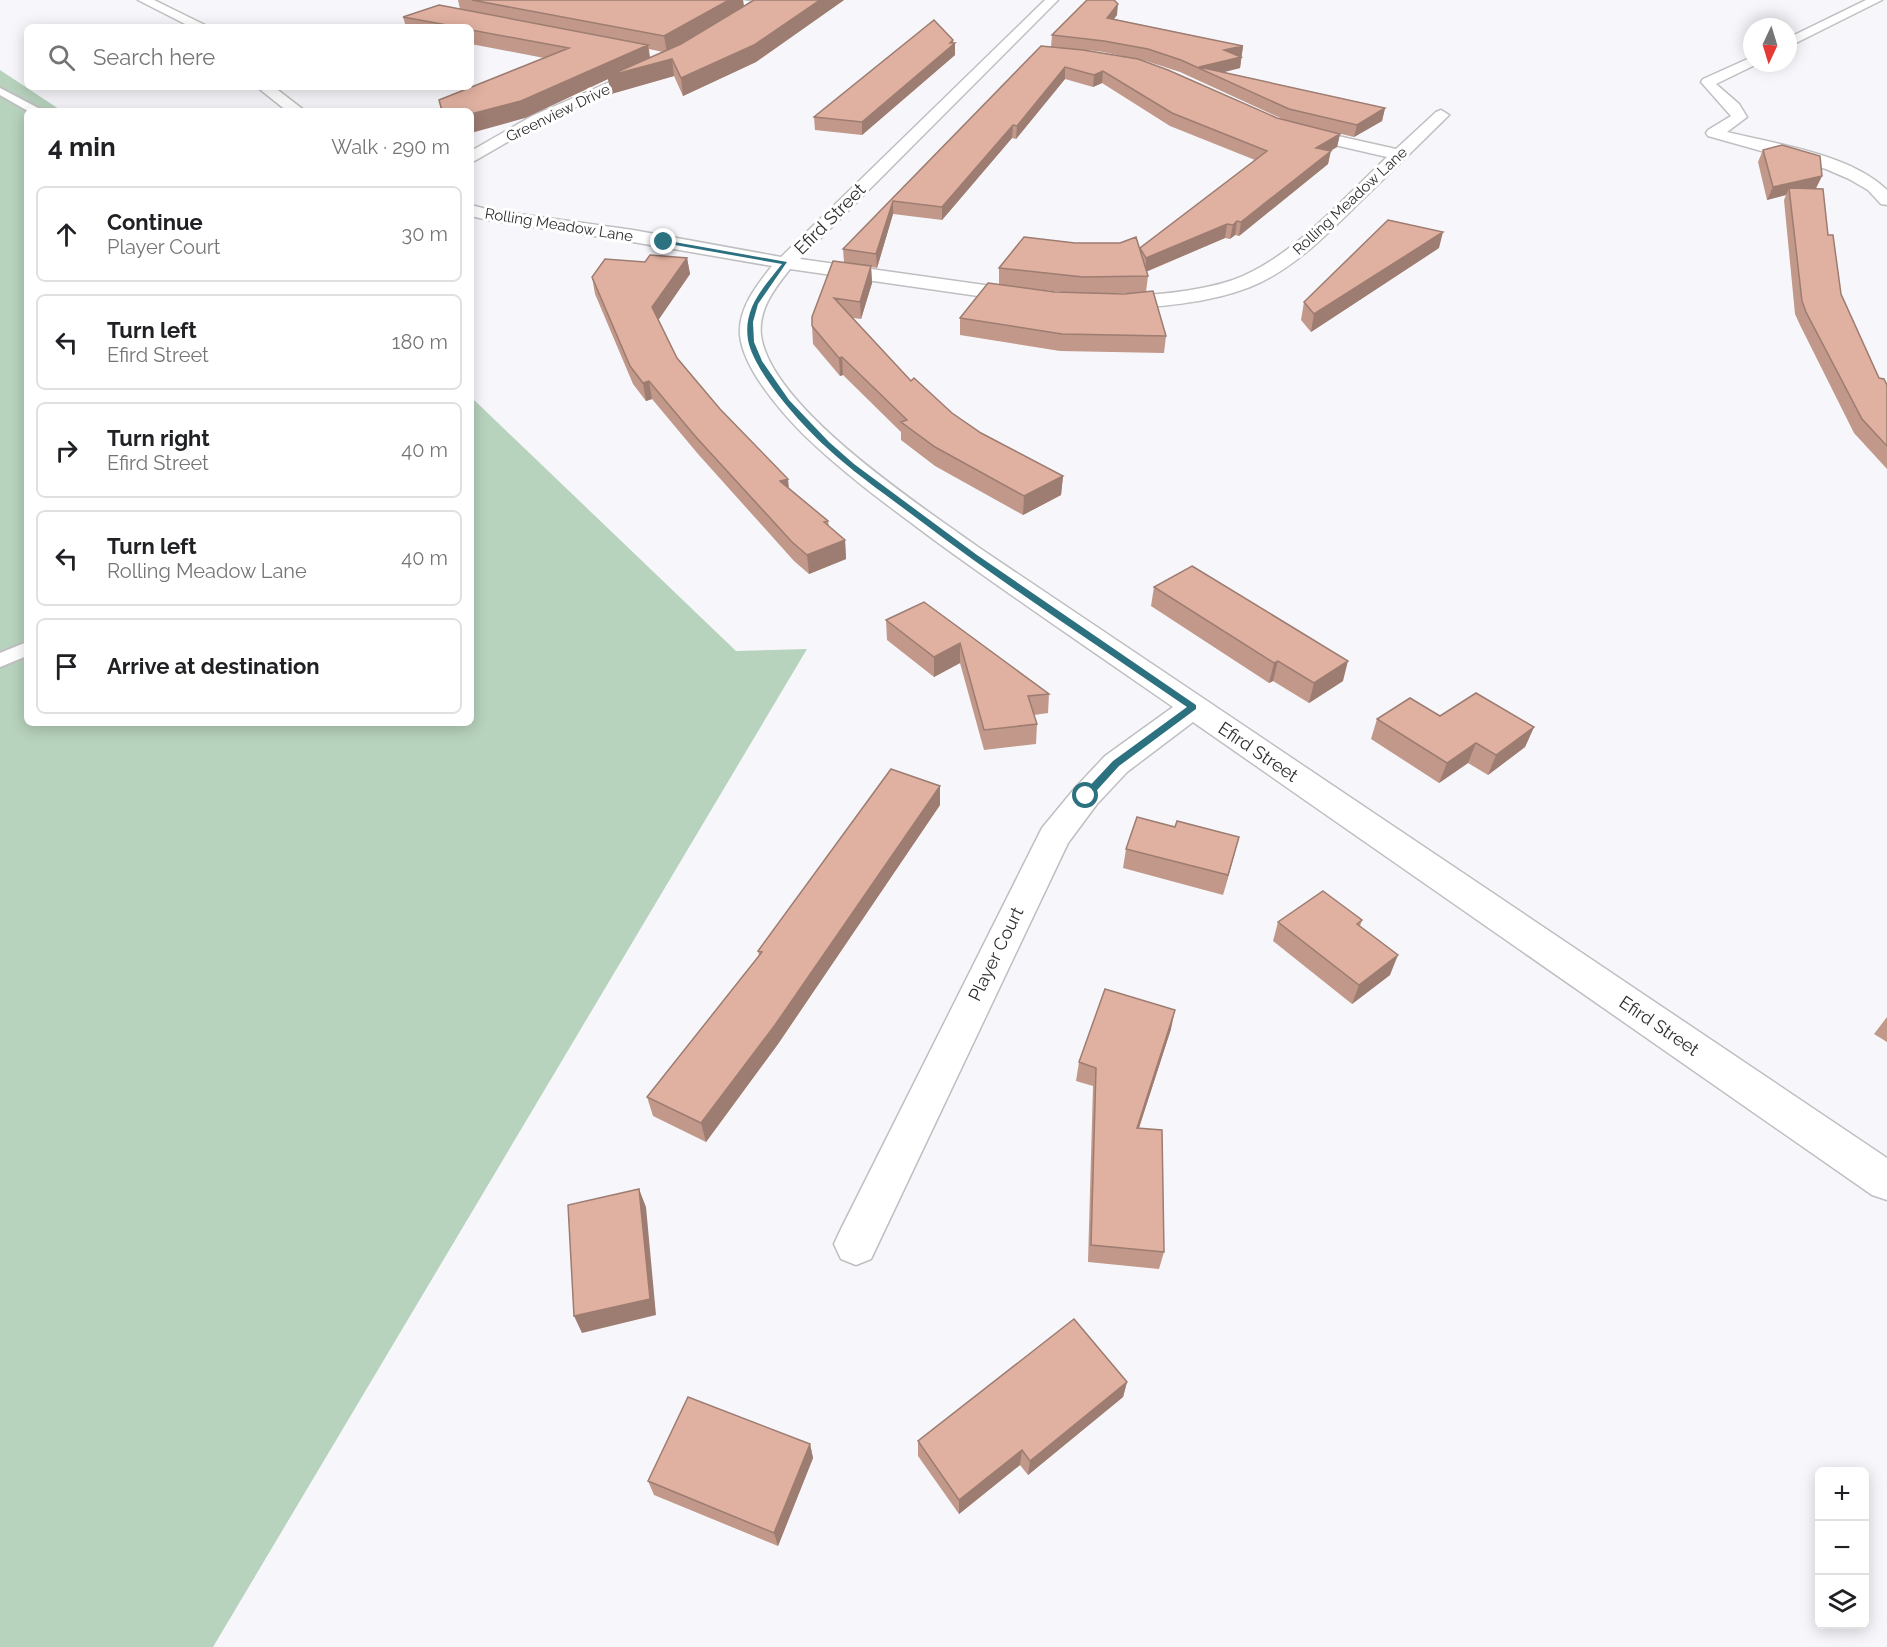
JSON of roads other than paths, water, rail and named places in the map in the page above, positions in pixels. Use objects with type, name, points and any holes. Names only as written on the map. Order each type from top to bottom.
[{"type":"street","points":[[144,0],[196,24]]},
{"type":"street","name":"Efird Street","points":[[1052,0],[1014,49],[785,263],[755,303],[750,322],[751,342],[759,361],[787,402],[826,444],[974,557],[1887,1180]]},
{"type":"street","points":[[1797,39],[1876,0]]},
{"type":"street","points":[[745,16],[768,2]]},
{"type":"street","name":"Greenview Drive","points":[[474,156],[537,119],[660,64]]},
{"type":"street","points":[[1743,65],[1708,82],[1712,89],[1737,111],[1739,117],[1714,133],[1838,168],[1870,182],[1887,200]]},
{"type":"street","points":[[268,90],[293,108]]},
{"type":"street","name":"Rolling Meadow Lane","points":[[1096,304],[1167,299],[1213,292],[1243,282],[1268,270],[1304,244],[1441,115]]},
{"type":"street","points":[[1281,126],[1329,140],[1400,155]]},
{"type":"street","name":"Rolling Meadow Lane","points":[[474,211],[785,263],[1043,299]]},
{"type":"street","name":"Player Court","points":[[856,1244],[1054,837],[1086,796],[1116,764],[1193,707]]},
{"type":"lane","points":[[719,0],[768,2]]},
{"type":"lane","points":[[0,91],[31,108]]},
{"type":"lane","points":[[0,661],[24,649]]}]
